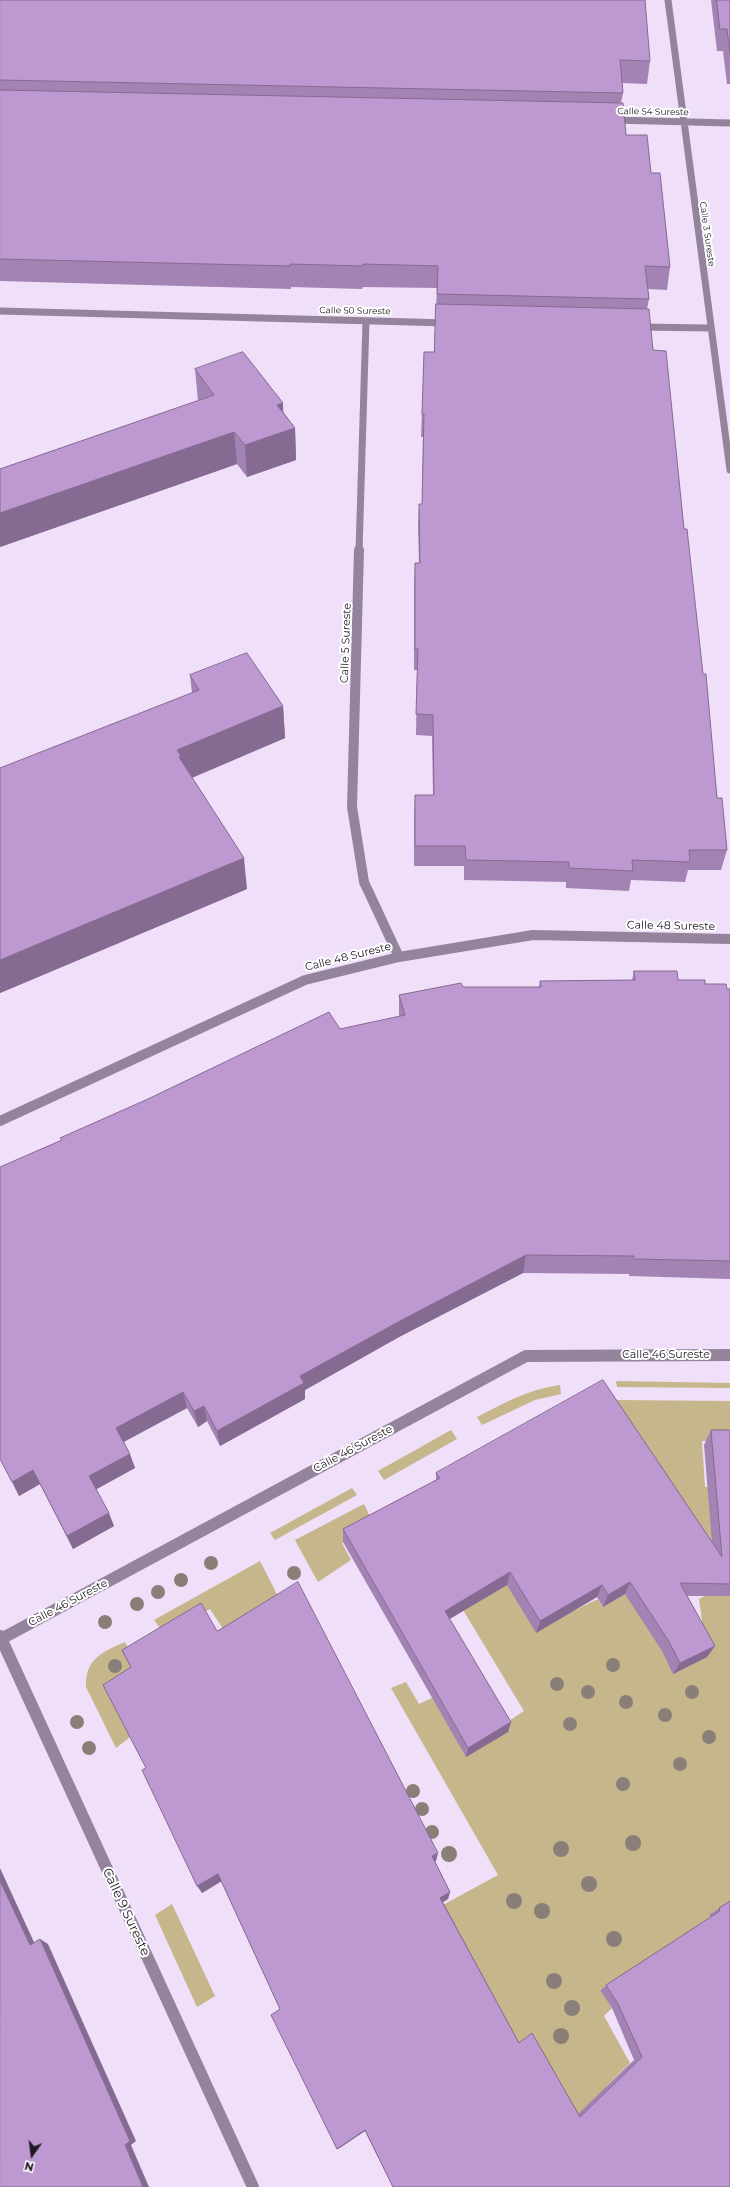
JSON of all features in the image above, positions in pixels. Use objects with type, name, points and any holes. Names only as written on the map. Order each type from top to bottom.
[{"type":"street","name":"Calle 3 Sureste","points":[[668,0],[710,328],[730,470]]},
{"type":"street","name":"Calle 54 Sureste","points":[[603,120],[730,123]]},
{"type":"street","name":"Calle 50 Sureste","points":[[0,311],[454,323]]},
{"type":"street","name":"Calle 5 Sureste","points":[[366,321],[352,807],[364,882],[399,957]]},
{"type":"street","points":[[630,327],[710,328]]},
{"type":"street","name":"Calle 48 Sureste","points":[[0,1121],[305,980],[399,957],[534,935],[730,939]]},
{"type":"street","name":"Calle 46 Sureste","points":[[1,1637],[526,1356],[730,1355]]},
{"type":"street","name":"Calle 9 Sureste","points":[[1,1637],[253,2187]]},
{"type":"shaded area","points":[[616,1381],[730,1383],[730,1388],[617,1387]]},
{"type":"shaded area","points":[[560,1385],[561,1394],[535,1400],[482,1425],[477,1417],[527,1393]]},
{"type":"shaded area","points":[[615,1400],[730,1401],[730,1441],[702,1441],[705,1487],[726,1488],[730,1517],[730,1971],[600,1989],[612,2008],[604,2016],[630,2063],[608,2085],[618,2163],[410,1923],[498,1875],[391,1688],[406,1682],[419,1704],[442,1693],[477,1742],[524,1711],[463,1610],[563,1552],[569,1613],[598,1599],[603,1607],[625,1594],[707,1657],[699,1599],[724,1585]]},
{"type":"shaded area","points":[[451,1430],[457,1439],[384,1480],[378,1471]]},
{"type":"shaded area","points":[[352,1488],[357,1495],[275,1540],[270,1533]]},
{"type":"shaded area","points":[[364,1504],[374,1525],[342,1543],[351,1560],[318,1582],[295,1540]]},
{"type":"shaded area","points":[[260,1561],[283,1606],[229,1638],[210,1609],[164,1633],[154,1620]]},
{"type":"shaded area","points":[[125,1642],[134,1659],[137,1679],[110,1696],[130,1737],[116,1748],[86,1687],[86,1677],[88,1670],[96,1658],[109,1649]]},
{"type":"shaded area","points":[[172,1904],[215,1996],[197,2007],[155,1915]]},
{"type":"building","points":[[0,0],[645,0],[650,61],[620,60],[623,93],[0,80]]},
{"type":"building","points":[[717,0],[730,0],[730,53],[727,29],[720,29]]},
{"type":"building","points":[[0,90],[623,103],[626,135],[647,135],[651,173],[660,173],[670,267],[645,266],[649,299],[437,294],[438,266],[290,264],[290,266],[0,259]]},
{"type":"building","points":[[436,304],[649,309],[653,350],[666,351],[684,529],[687,529],[703,674],[706,674],[717,798],[722,798],[727,850],[689,850],[690,862],[632,860],[633,871],[569,868],[569,862],[466,860],[465,846],[415,846],[415,795],[434,795],[433,715],[416,714],[418,649],[415,649],[415,563],[420,563],[419,504],[422,504],[424,352],[434,352]]},
{"type":"building","points":[[243,352],[283,403],[277,405],[295,428],[245,445],[234,432],[0,513],[0,469],[214,395],[195,369]]},
{"type":"building","points":[[247,653],[283,706],[177,750],[181,756],[179,757],[244,858],[0,960],[0,768],[199,690],[190,675]]},
{"type":"building","points":[[634,971],[677,971],[678,980],[705,980],[705,984],[726,984],[727,989],[730,989],[730,1261],[634,1259],[634,1256],[526,1255],[400,1321],[300,1376],[304,1383],[217,1431],[204,1406],[194,1411],[183,1392],[116,1428],[130,1454],[89,1476],[109,1513],[67,1536],[33,1470],[12,1482],[0,1459],[0,1167],[62,1140],[60,1138],[148,1099],[329,1012],[340,1029],[405,1015],[399,995],[461,983],[463,987],[541,987],[540,981],[635,980]]},
{"type":"building","points":[[603,1380],[722,1557],[711,1430],[730,1430],[730,1584],[680,1583],[715,1646],[680,1663],[668,1640],[630,1582],[608,1595],[602,1585],[540,1621],[510,1572],[445,1611],[511,1722],[468,1748],[343,1529],[440,1478],[436,1473]]},
{"type":"building","points":[[298,1582],[438,1853],[432,1856],[450,1892],[440,1898],[519,2043],[532,2033],[580,2117],[642,2057],[618,2004],[606,1985],[720,1911],[719,1908],[730,1901],[730,2187],[393,2187],[365,2130],[337,2149],[271,2015],[280,2009],[218,1874],[197,1886],[142,1770],[146,1768],[103,1685],[131,1667],[122,1650],[201,1603],[217,1631]]},
{"type":"building","points":[[0,1881],[30,1945],[40,1939],[130,2141],[125,2145],[143,2187],[0,2187]]}]
